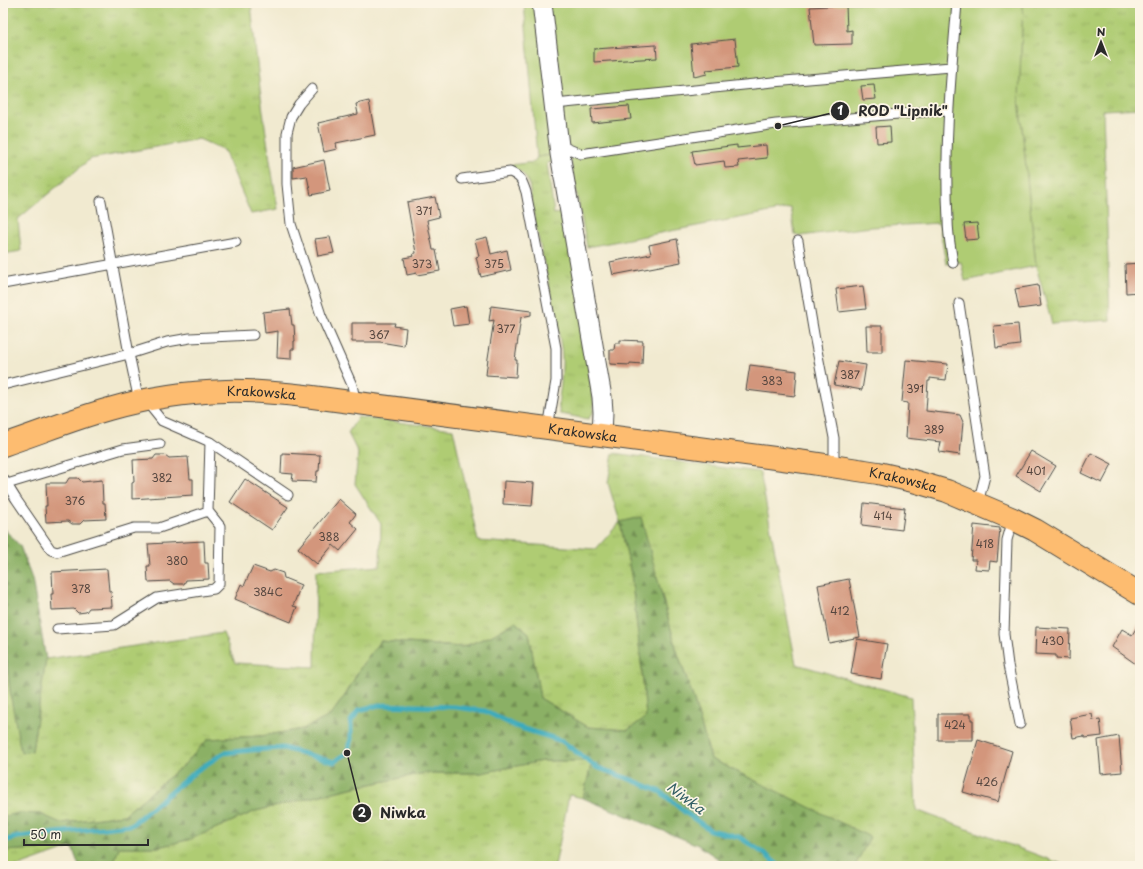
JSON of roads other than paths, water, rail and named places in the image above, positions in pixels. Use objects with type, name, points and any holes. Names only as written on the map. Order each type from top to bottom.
[{"type":"main road","name":"Krakowska","points":[[3,445],[89,415],[142,401],[178,395],[235,391],[277,393],[548,428],[834,466],[878,473],[947,490],[1013,518],[1140,594]]},
{"type":"street","points":[[542,3],[559,145],[602,397],[602,436]]},
{"type":"lane","points":[[953,263],[948,221],[947,138],[951,67],[958,3]]},
{"type":"lane","points":[[554,104],[773,82],[951,67]]},
{"type":"lane","points":[[312,89],[298,104],[290,117],[287,133],[287,184],[291,224],[321,315],[352,385],[356,403]]},
{"type":"lane","points":[[559,145],[581,154],[776,124],[948,110]]},
{"type":"lane","points":[[462,179],[510,172],[517,175],[522,180],[526,192],[556,348],[556,381],[548,428]]},
{"type":"lane","points":[[101,201],[129,354],[142,401],[162,421],[210,442],[288,495]]},
{"type":"lane","points":[[798,241],[834,438],[834,466]]},
{"type":"lane","points":[[3,284],[236,242]]},
{"type":"lane","points":[[959,302],[984,476],[978,503]]},
{"type":"lane","points":[[3,385],[129,354],[167,342],[253,335]]},
{"type":"lane","points":[[57,629],[114,625],[157,598],[214,589],[219,584],[220,526],[208,511],[210,442]]},
{"type":"lane","points":[[160,444],[122,449],[5,481],[50,550],[57,552],[134,528],[160,528],[208,511]]},
{"type":"lane","points":[[1013,518],[1008,540],[1004,634],[1008,665],[1020,724]]},
{"type":"waterway","name":"Niwka","points":[[3,841],[18,837],[131,825],[196,771],[224,753],[283,748],[334,762],[347,753],[351,739],[351,721],[359,710],[379,705],[455,707],[485,711],[515,726],[562,741],[596,767],[661,792],[686,813],[710,830],[739,837],[765,854],[779,866]]},
{"type":"place","name":"ROD \"Lipnik\"","points":[[778,126]]},
{"type":"place","name":"Niwka","points":[[347,753]]}]
